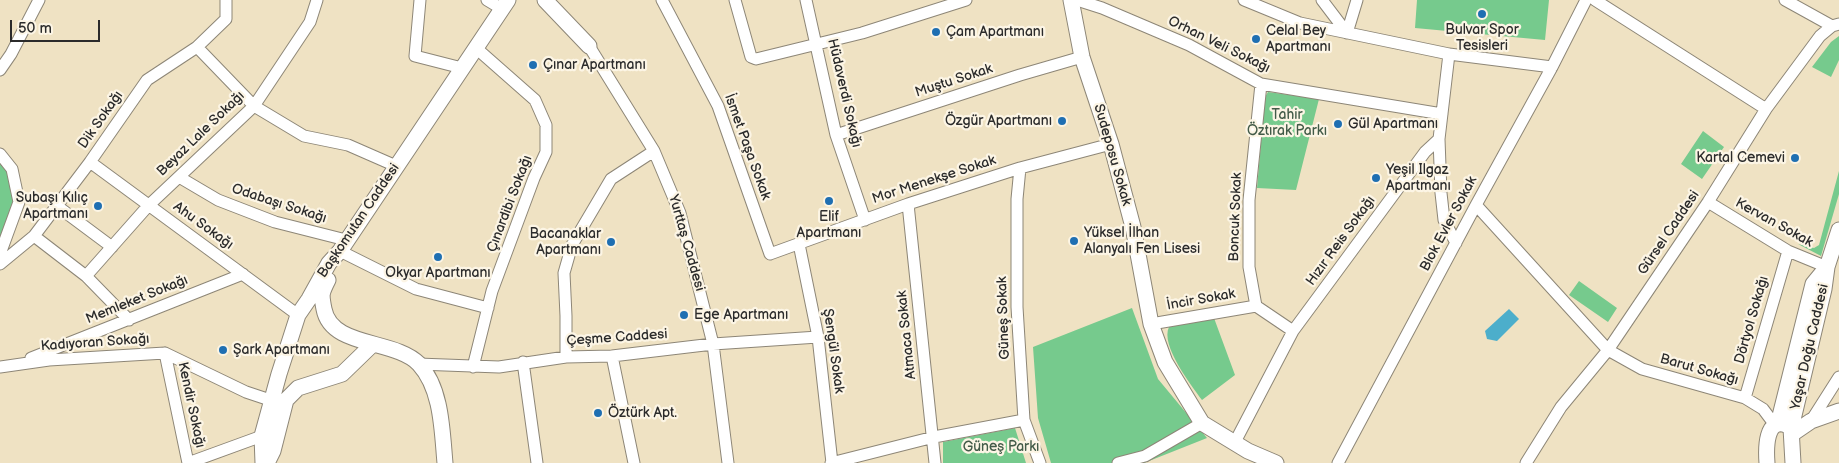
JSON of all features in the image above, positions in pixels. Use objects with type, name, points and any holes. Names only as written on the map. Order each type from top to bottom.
[{"type":"street","points":[[0,70],[11,54],[39,0]]},
{"type":"street","name":"Dik Sokağı","points":[[0,264],[34,236],[90,162],[147,80],[198,47],[226,19],[226,0]]},
{"type":"street","name":"Beyaz Lale Sokağı","points":[[86,276],[148,206],[254,106],[310,22],[317,0]]},
{"type":"street","points":[[420,0],[415,56],[462,68]]},
{"type":"street","points":[[487,0],[503,3]]},
{"type":"street","name":"Yurttaş Caddesi","points":[[545,0],[589,46],[654,151],[680,213],[712,344],[728,463]]},
{"type":"street","name":"İsmet Paşa Sokak","points":[[662,0],[718,106],[770,254]]},
{"type":"street","points":[[735,0],[751,57],[756,58],[862,33],[966,0]]},
{"type":"street","name":"Hüdaverdi Sokağı","points":[[806,0],[836,135],[865,220]]},
{"type":"street","name":"Sudeposu Sokak","points":[[1071,0],[1082,57],[1111,144],[1133,227],[1150,324],[1165,362],[1202,423],[1248,451],[1276,463]]},
{"type":"street","name":"Orhan Veli Sokağı","points":[[1076,0],[1102,8],[1189,45],[1261,84],[1442,114]]},
{"type":"street","points":[[1244,0],[1300,23],[1449,54],[1552,67]]},
{"type":"street","points":[[1322,0],[1347,33]]},
{"type":"street","points":[[1347,33],[1357,0]]},
{"type":"street","name":"Blok Evler Sokak","points":[[1338,463],[1552,67],[1586,0]]},
{"type":"street","points":[[1595,0],[1766,109]]},
{"type":"street","points":[[1785,0],[1835,25]]},
{"type":"street","name":"Başkomutan Caddesi","points":[[263,463],[262,436],[298,315],[329,263],[343,246],[476,48],[503,3]]},
{"type":"street","name":"Gürsel Caddesi","points":[[1526,463],[1562,407],[1608,350],[1708,202],[1766,109],[1820,36],[1835,25]]},
{"type":"street","points":[[198,47],[254,106],[304,136],[348,145],[396,166]]},
{"type":"street","name":"Çınardibi Sokağı","points":[[473,367],[492,291],[530,187],[546,152],[546,125],[535,100],[476,48]]},
{"type":"street","points":[[1449,54],[1440,139],[1441,193],[1444,220],[1456,243]]},
{"type":"street","name":"Muştu Sokak","points":[[836,135],[1020,75],[1082,57]]},
{"type":"street","name":"Boncuk Sokak","points":[[1256,306],[1249,267],[1249,200],[1261,84]]},
{"type":"street","name":"Hızır Reis Sokağı","points":[[1236,442],[1293,331],[1426,152],[1440,139]]},
{"type":"street","name":"Mor Menekşe Sokak","points":[[770,254],[908,204],[1020,168],[1111,144]]},
{"type":"street","points":[[566,357],[564,274],[572,245],[612,178],[654,151]]},
{"type":"street","points":[[0,154],[12,169],[19,202],[0,254]]},
{"type":"street","name":"Ahu Sokağı","points":[[90,162],[298,315]]},
{"type":"street","name":"Güneş Sokak","points":[[1020,168],[1017,198],[1017,308],[1024,420],[1040,463]]},
{"type":"street","name":"Odabaşı Sokağı","points":[[179,177],[218,200],[343,246],[416,289],[488,308]]},
{"type":"street","name":"Kervan Sokak","points":[[1708,202],[1788,251],[1827,267]]},
{"type":"street","name":"Atmaca Sokak","points":[[908,204],[934,436],[935,463]]},
{"type":"street","name":"Barut Sokağı","points":[[1476,205],[1608,350],[1642,369],[1746,398],[1763,409],[1784,428]]},
{"type":"street","points":[[57,206],[112,247]]},
{"type":"street","name":"Yaşar Doğu Caddesi","points":[[1784,428],[1824,290],[1827,267],[1839,230]]},
{"type":"street","points":[[34,236],[86,276],[129,320]]},
{"type":"street","name":"Şengül Sokak","points":[[799,244],[818,337],[832,463]]},
{"type":"street","points":[[343,246],[321,294],[326,318],[339,332],[397,350],[418,364],[433,386],[441,426],[445,463]]},
{"type":"street","name":"Dörtyol Sokağı","points":[[1746,398],[1788,251]]},
{"type":"street","name":"Memleket Sokağı","points":[[13,365],[243,274]]},
{"type":"street","points":[[1256,306],[1293,331]]},
{"type":"street","name":"İncir Sokak","points":[[1150,324],[1256,306]]},
{"type":"street","name":"Çeşme Caddesi","points":[[418,364],[499,367],[566,357],[612,356],[712,344],[818,337]]},
{"type":"street","points":[[267,463],[273,451],[286,400],[298,388],[342,374],[373,344]]},
{"type":"street","name":"Kadıyoran Sokağı","points":[[0,367],[49,360],[165,352],[246,392],[273,401]]},
{"type":"street","name":"Kendir Sokağı","points":[[165,352],[188,463]]},
{"type":"street","points":[[612,356],[634,463]]},
{"type":"street","points":[[523,362],[537,463]]},
{"type":"street","points":[[1811,421],[1839,377]]},
{"type":"street","points":[[1767,463],[1767,437],[1769,430],[1811,421],[1839,411]]},
{"type":"street","points":[[832,463],[934,436],[1024,420]]},
{"type":"street","points":[[1118,463],[1132,461],[1145,456],[1202,423]]},
{"type":"street","points":[[1784,428],[1793,463]]},
{"type":"street","points":[[188,463],[262,436]]},
{"type":"green space","name":"Bulvar Spor Tesisleri","points":[[1417,0],[1549,0],[1545,40],[1415,28]]},
{"type":"green space","points":[[1839,36],[1839,60],[1831,77],[1812,67],[1831,42]]},
{"type":"green space","name":"Tahir Öztırak Parkı","points":[[1268,92],[1319,99],[1296,190],[1257,188],[1265,97]]},
{"type":"green space","points":[[1703,131],[1724,147],[1702,179],[1681,164]]},
{"type":"green space","points":[[0,162],[12,180],[15,193],[0,253]]},
{"type":"green space","points":[[1839,171],[1839,194],[1821,256],[1798,244],[1814,248],[1819,245]]},
{"type":"green space","points":[[1579,281],[1617,308],[1608,322],[1569,295]]},
{"type":"green space","points":[[1132,308],[1158,379],[1207,438],[1144,463],[1051,463],[1038,418],[1033,347]]},
{"type":"green space","points":[[1214,318],[1235,375],[1202,400],[1178,365],[1167,335],[1169,327]]},
{"type":"green space","name":"Güneş Parkı","points":[[1015,428],[1026,463],[943,463],[943,442]]},
{"type":"water","points":[[1509,309],[1519,319],[1497,341],[1487,339],[1485,331]]},
{"type":"place","name":"Bulvar Spor Tesisleri","points":[[1482,14]]},
{"type":"place","name":"Çam Apartmanı","points":[[936,32]]},
{"type":"place","name":"Celal Bey Apartmanı","points":[[1256,39]]},
{"type":"place","name":"Çınar Apartmanı","points":[[533,65]]},
{"type":"place","name":"Özgür Apartmanı","points":[[1062,121]]},
{"type":"place","name":"Gül Apartmanı","points":[[1338,124]]},
{"type":"place","name":"Kartal Cemevi","points":[[1795,158]]},
{"type":"place","name":"Yeşil Ilgaz Apartmanı","points":[[1376,178]]},
{"type":"place","name":"Elif Apartmanı","points":[[829,201]]},
{"type":"place","name":"Subaşı Kılıç Apartmanı","points":[[98,206]]},
{"type":"place","name":"Yüksel İlhan Alanyalı Fen Lisesi","points":[[1074,241]]},
{"type":"place","name":"Bacanaklar Apartmanı","points":[[611,242]]},
{"type":"place","name":"Okyar Apartmanı","points":[[438,257]]},
{"type":"place","name":"Ege Apartmanı","points":[[684,315]]},
{"type":"place","name":"Şark Apartmanı","points":[[223,350]]},
{"type":"place","name":"Öztürk Apt.","points":[[598,413]]}]
